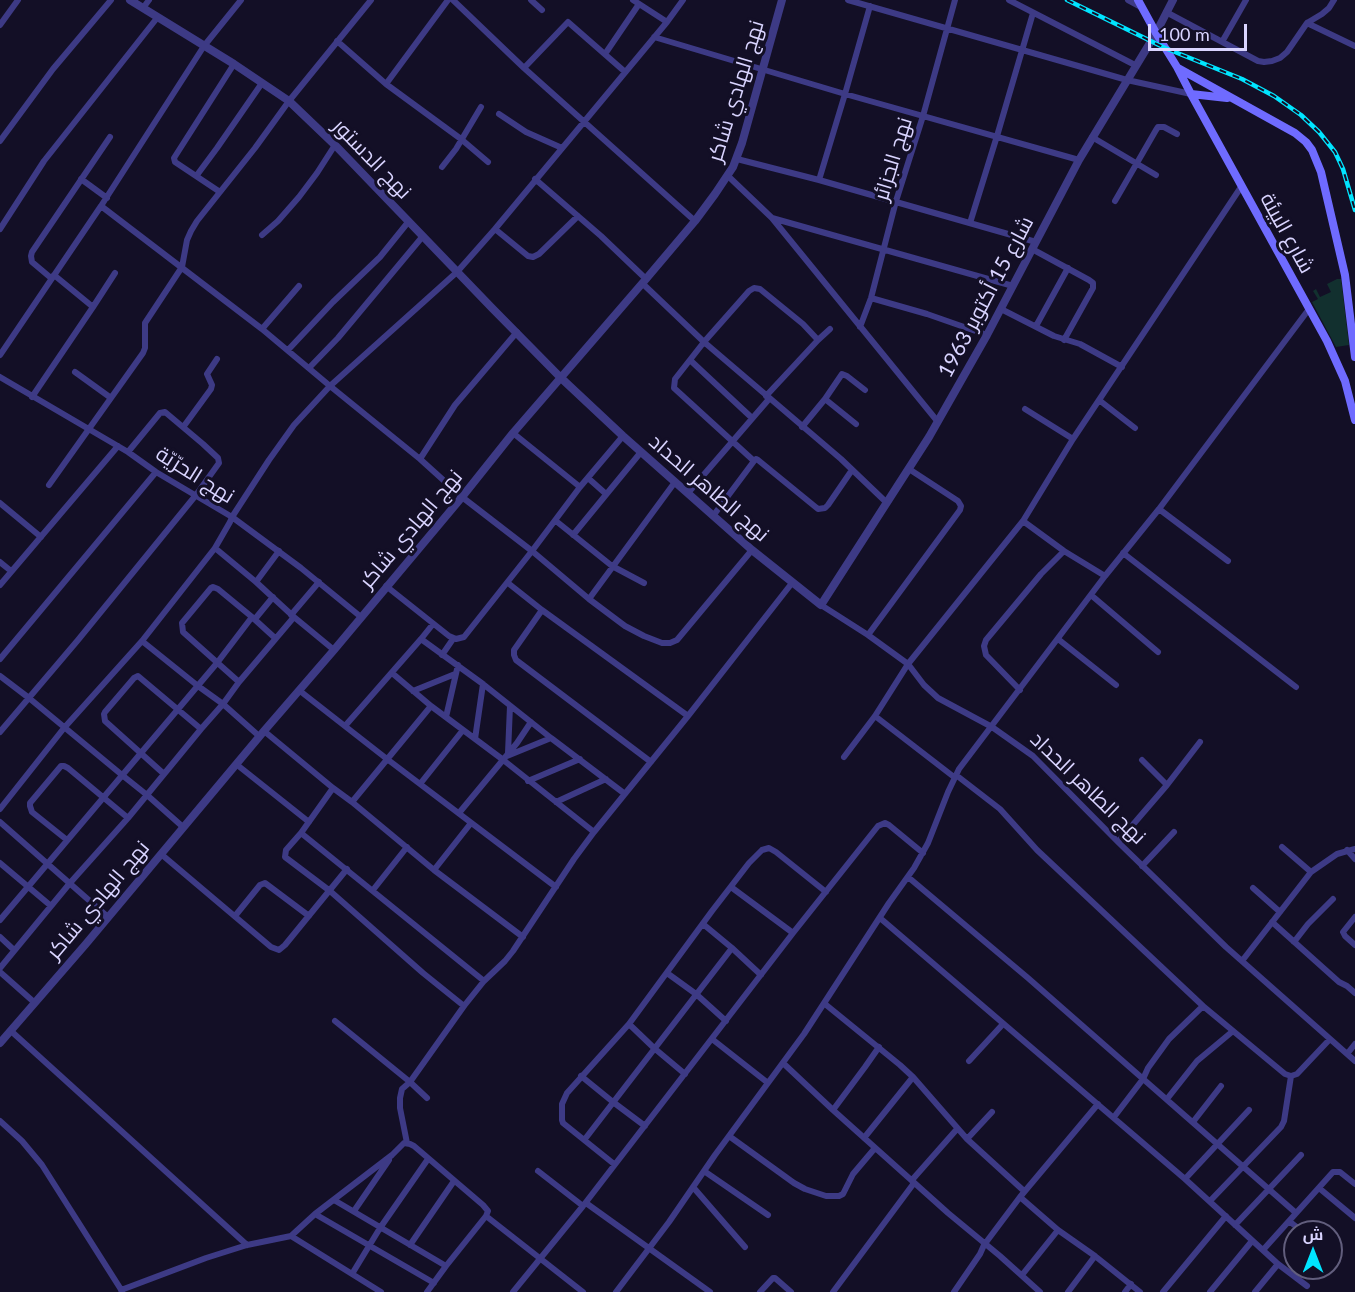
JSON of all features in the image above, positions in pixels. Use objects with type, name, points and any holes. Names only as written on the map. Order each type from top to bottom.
[{"type":"main road","name":"شارع البيئة","points":[[1140,4],[1330,348],[1347,389],[1355,420]]},
{"type":"main road","name":"شارع البيئة","points":[[1177,68],[1295,133],[1306,142],[1317,160],[1336,234],[1345,275],[1355,357]]},
{"type":"main road","points":[[1191,94],[1233,99]]},
{"type":"street","points":[[0,25],[18,0]]},
{"type":"street","points":[[0,141],[48,76],[111,0]]},
{"type":"street","name":"نهج الدستور","points":[[130,0],[289,101],[335,145],[560,377]]},
{"type":"street","points":[[143,8],[149,0]]},
{"type":"street","points":[[0,355],[101,206],[204,46],[241,0]]},
{"type":"street","points":[[50,485],[143,353],[145,323],[182,267],[184,250],[191,231],[289,101],[371,0]]},
{"type":"street","points":[[386,84],[450,0],[695,221]]},
{"type":"street","points":[[531,0],[542,10]]},
{"type":"street","points":[[0,809],[64,728],[142,641],[215,548],[232,517],[294,425],[330,386],[457,272],[584,122],[683,0]]},
{"type":"street","name":"نهج الهادي شاكر","points":[[0,1043],[6,1033],[35,1003],[300,691],[560,377],[695,221],[728,176],[737,159],[782,0]]},
{"type":"street","points":[[848,0],[862,2],[1126,80],[1191,94]]},
{"type":"street","name":"نهج الجزائر","points":[[860,327],[871,298],[896,201],[923,116],[955,0]]},
{"type":"street","points":[[1009,0],[1135,65]]},
{"type":"street","points":[[1128,0],[1140,4]]},
{"type":"street","name":"شارع 15 أكتوبر 1963","points":[[821,605],[938,422],[1001,309],[1079,160],[1156,33],[1173,0]]},
{"type":"street","points":[[1222,42],[1246,0]]},
{"type":"street","points":[[1166,12],[1257,61],[1264,62],[1280,58],[1287,52],[1307,23],[1322,14],[1334,0]]},
{"type":"street","points":[[605,54],[636,2],[667,22]]},
{"type":"street","points":[[819,180],[870,6]]},
{"type":"street","points":[[970,224],[1033,13]]},
{"type":"street","points":[[0,229],[44,161],[157,18]]},
{"type":"street","points":[[524,68],[568,22],[624,71]]},
{"type":"street","points":[[1307,23],[1355,46]]},
{"type":"street","points":[[654,36],[845,94],[1079,160]]},
{"type":"street","points":[[337,41],[386,84],[489,162]]},
{"type":"street","points":[[220,192],[175,162],[174,158],[234,64]]},
{"type":"street","points":[[197,175],[262,82]]},
{"type":"street","points":[[442,167],[456,149],[482,106]]},
{"type":"street","points":[[499,114],[526,132],[562,148]]},
{"type":"street","points":[[1115,201],[1158,127],[1164,127],[1177,134]]},
{"type":"street","points":[[93,308],[32,262],[31,256],[110,137]]},
{"type":"street","points":[[1092,137],[1156,175]]},
{"type":"street","points":[[262,235],[299,197],[335,145]]},
{"type":"street","points":[[737,159],[896,201],[1034,246],[1092,282],[1094,287],[1064,340]]},
{"type":"street","points":[[728,176],[772,218],[938,422]]},
{"type":"street","points":[[81,179],[106,198]]},
{"type":"street","points":[[535,179],[578,216],[704,342],[887,503]]},
{"type":"street","points":[[844,757],[875,716],[908,664],[1023,521],[1099,400],[1241,187]]},
{"type":"street","points":[[101,206],[262,329],[420,459],[462,497],[589,599],[618,621],[644,636],[662,643],[676,640],[752,550]]},
{"type":"street","points":[[495,229],[528,256],[533,257],[539,254],[578,216]]},
{"type":"street","points":[[772,218],[1013,286]]},
{"type":"street","points":[[288,350],[380,257],[409,221]]},
{"type":"street","points":[[309,368],[338,338],[423,236]]},
{"type":"street","points":[[1036,326],[1068,268]]},
{"type":"street","points":[[32,397],[115,273]]},
{"type":"street","points":[[262,329],[299,286]]},
{"type":"street","points":[[754,461],[674,388],[675,379],[704,342],[749,291],[756,287],[803,324],[818,340]]},
{"type":"street","points":[[871,298],[987,335]]},
{"type":"street","points":[[1001,309],[1054,336],[1080,344],[1122,368]]},
{"type":"street","points":[[616,1292],[825,1004],[923,853],[955,776],[1309,309]]},
{"type":"street","points":[[688,493],[768,397],[830,329]]},
{"type":"street","points":[[420,459],[455,405],[517,332]]},
{"type":"street","points":[[184,426],[211,389],[212,385],[207,374],[217,359]]},
{"type":"street","points":[[690,360],[752,418]]},
{"type":"street","points":[[75,372],[111,398]]},
{"type":"street","points":[[802,427],[843,374],[865,390]]},
{"type":"street","name":"نهج الحرّيّة","points":[[0,377],[90,429],[232,517],[319,582],[361,617]]},
{"type":"street","name":"نهج الطاهر الحداد","points":[[560,377],[622,436],[792,583],[908,664],[930,692],[992,727],[1033,756],[1142,866],[1242,962],[1355,1061]]},
{"type":"street","points":[[825,399],[856,424]]},
{"type":"street","points":[[1099,400],[1135,428]]},
{"type":"street","points":[[1025,410],[1074,439]]},
{"type":"street","points":[[0,732],[196,495],[218,465],[219,460],[166,412],[162,412],[128,452]]},
{"type":"street","points":[[513,433],[580,488]]},
{"type":"street","points":[[386,586],[453,639],[460,639],[467,634],[508,583],[622,436]]},
{"type":"street","points":[[0,585],[118,446]]},
{"type":"street","points":[[573,535],[641,452]]},
{"type":"street","points":[[713,516],[756,459],[814,506],[821,509],[828,505],[852,470]]},
{"type":"street","points":[[868,635],[961,507],[958,501],[909,470]]},
{"type":"street","points":[[0,659],[156,472]]},
{"type":"street","points":[[588,478],[606,494]]},
{"type":"street","points":[[589,599],[675,482]]},
{"type":"street","points":[[0,503],[41,537]]},
{"type":"street","points":[[1159,509],[1228,561]]},
{"type":"street","points":[[556,520],[612,566],[644,583]]},
{"type":"street","points":[[1023,521],[1064,551],[1105,576]]},
{"type":"street","points":[[215,548],[334,650]]},
{"type":"street","points":[[256,582],[279,551]]},
{"type":"street","points":[[1020,690],[986,655],[984,646],[986,640],[1049,565],[1064,551]]},
{"type":"street","points":[[1123,553],[1296,687]]},
{"type":"street","points":[[0,562],[11,571]]},
{"type":"street","points":[[35,1003],[0,970],[70,883],[224,704],[319,582]]},
{"type":"street","points":[[508,583],[688,717]]},
{"type":"street","points":[[407,1143],[399,1102],[402,1089],[410,1082],[464,1006],[484,981],[505,961],[523,937],[594,832],[688,717],[792,583]]},
{"type":"street","points":[[239,682],[183,632],[182,623],[213,588],[218,589],[275,638]]},
{"type":"street","points":[[1091,594],[1158,652]]},
{"type":"street","points":[[0,920],[273,597]]},
{"type":"street","points":[[542,610],[514,650],[516,660],[651,762]]},
{"type":"street","points":[[345,726],[433,624]]},
{"type":"street","points":[[422,639],[625,794]]},
{"type":"street","points":[[442,655],[453,639]]},
{"type":"street","points":[[1058,639],[1116,685]]},
{"type":"street","points":[[142,641],[523,937]]},
{"type":"street","points":[[446,717],[458,665]]},
{"type":"street","points":[[392,673],[475,739],[505,756],[528,781],[594,832]]},
{"type":"street","points":[[413,691],[455,674]]},
{"type":"street","points":[[0,676],[30,698],[183,827]]},
{"type":"street","points":[[164,774],[108,724],[104,718],[105,712],[138,676],[201,729]]},
{"type":"street","points":[[475,739],[483,684]]},
{"type":"street","points":[[300,691],[556,887]]},
{"type":"street","points":[[352,802],[431,706]]},
{"type":"street","points":[[505,756],[510,706]]},
{"type":"street","points":[[875,716],[1000,809],[1037,850],[1203,1006],[1285,1074],[1291,1076],[1297,1074],[1330,1039]]},
{"type":"street","points":[[459,813],[517,743],[531,722]]},
{"type":"street","points":[[420,784],[463,730]]},
{"type":"street","points":[[505,756],[551,738]]},
{"type":"street","points":[[1118,842],[1200,742]]},
{"type":"street","points":[[528,781],[580,759]]},
{"type":"street","points":[[1142,760],[1167,784]]},
{"type":"street","points":[[236,764],[309,822]]},
{"type":"street","points":[[67,840],[32,812],[30,806],[30,803],[59,768],[64,766],[128,818]]},
{"type":"street","points":[[556,802],[606,779]]},
{"type":"street","points":[[333,788],[302,833],[286,850],[285,857],[330,891],[464,1006]]},
{"type":"street","points":[[0,822],[108,917]]},
{"type":"street","points":[[435,870],[471,823]]},
{"type":"street","points":[[513,1292],[878,826],[885,823],[894,828],[923,853]]},
{"type":"street","points":[[1142,866],[1174,832]]},
{"type":"street","points":[[302,833],[484,981]]},
{"type":"street","points":[[373,890],[407,847]]},
{"type":"street","points":[[1282,847],[1311,872]]},
{"type":"street","points":[[614,1164],[561,1120],[562,1104],[567,1093],[629,1023],[759,852],[769,848],[776,852],[826,892]]},
{"type":"street","points":[[1242,962],[1311,872],[1337,854],[1355,849]]},
{"type":"street","points":[[1347,850],[1355,859]]},
{"type":"street","points":[[161,854],[271,947],[279,950],[347,869]]},
{"type":"street","points":[[0,863],[51,906]]},
{"type":"street","points":[[908,877],[1028,978],[1296,1213]]},
{"type":"street","points":[[235,916],[260,885],[265,883],[309,916]]},
{"type":"street","points":[[731,887],[793,933]]},
{"type":"street","points":[[1253,888],[1280,912]]},
{"type":"street","points":[[1294,942],[1333,899]]},
{"type":"street","points":[[1355,917],[1343,932],[1355,945]]},
{"type":"street","points":[[879,918],[1185,1179],[1278,1264],[1307,1286]]},
{"type":"street","points":[[1272,922],[1355,993]]},
{"type":"street","points":[[703,924],[761,975]]},
{"type":"street","points":[[0,937],[14,950]]},
{"type":"street","points":[[585,1139],[732,948]]},
{"type":"street","points":[[667,973],[696,994],[726,1022]]},
{"type":"street","points":[[825,1004],[913,1077],[957,1129],[1058,1230],[1140,1292]]},
{"type":"street","points":[[1114,1118],[1169,1039],[1203,1006]]},
{"type":"street","points":[[335,1021],[427,1098]]},
{"type":"street","points":[[629,1023],[685,1074]]},
{"type":"street","points":[[969,1061],[1003,1024]]},
{"type":"street","points":[[1167,1099],[1200,1057],[1233,1031]]},
{"type":"street","points":[[6,1033],[247,1245]]},
{"type":"street","points":[[712,1039],[768,1083]]},
{"type":"street","points":[[1347,1053],[1355,1044]]},
{"type":"street","points":[[833,1110],[866,1068],[879,1047]]},
{"type":"street","points":[[783,1063],[875,1148],[1040,1292]]},
{"type":"street","points":[[581,1076],[645,1126]]},
{"type":"street","points":[[1210,1202],[1283,1125],[1291,1076]]},
{"type":"street","points":[[864,1138],[913,1077]]},
{"type":"street","points":[[1193,1122],[1221,1086]]},
{"type":"street","points":[[954,1292],[984,1245],[1022,1194],[1098,1104]]},
{"type":"street","points":[[1185,1179],[1249,1110]]},
{"type":"street","points":[[967,1139],[992,1112]]},
{"type":"street","points":[[0,1121],[42,1164],[122,1291],[190,1263],[247,1245],[291,1236],[315,1214],[392,1155]]},
{"type":"street","points":[[833,1292],[913,1181],[957,1129]]},
{"type":"street","points":[[729,1136],[794,1183],[816,1193],[834,1196],[843,1194],[854,1174],[875,1148]]},
{"type":"street","points":[[354,1211],[392,1155],[402,1144],[407,1143],[414,1146],[486,1208],[488,1213],[486,1216],[430,1287]]},
{"type":"street","points":[[1235,1225],[1301,1155]]},
{"type":"street","points":[[352,1274],[380,1228],[428,1159]]},
{"type":"street","points":[[538,1171],[710,1292]]},
{"type":"street","points":[[704,1171],[768,1215]]},
{"type":"street","points":[[1290,1220],[1335,1171],[1340,1172],[1355,1184]]},
{"type":"street","points":[[410,1245],[454,1181]]},
{"type":"street","points":[[693,1187],[746,1247]]},
{"type":"street","points":[[1319,1188],[1355,1218]]},
{"type":"street","points":[[334,1200],[446,1266]]},
{"type":"street","points":[[315,1214],[370,1245],[436,1292]]},
{"type":"street","points":[[486,1216],[583,1292]]},
{"type":"street","points":[[1163,1292],[1226,1216]]},
{"type":"street","points":[[1263,1250],[1283,1228]]},
{"type":"street","points":[[1022,1275],[1058,1230]]},
{"type":"street","points":[[291,1236],[381,1292]]},
{"type":"street","points":[[1210,1292],[1252,1241]]},
{"type":"street","points":[[1068,1292],[1095,1256]]},
{"type":"street","points":[[1255,1292],[1278,1264]]},
{"type":"street","points":[[760,1292],[773,1278],[776,1278],[791,1292]]},
{"type":"street","points":[[1125,1292],[1131,1284]]},
{"type":"green space","points":[[1341,279],[1349,345],[1336,347],[1312,302],[1318,299],[1313,291],[1316,289],[1320,297],[1331,292],[1327,284]]},
{"type":"railway","points":[[1067,0],[1165,48],[1242,79],[1274,96],[1301,115],[1335,152],[1343,169],[1355,210]]}]
